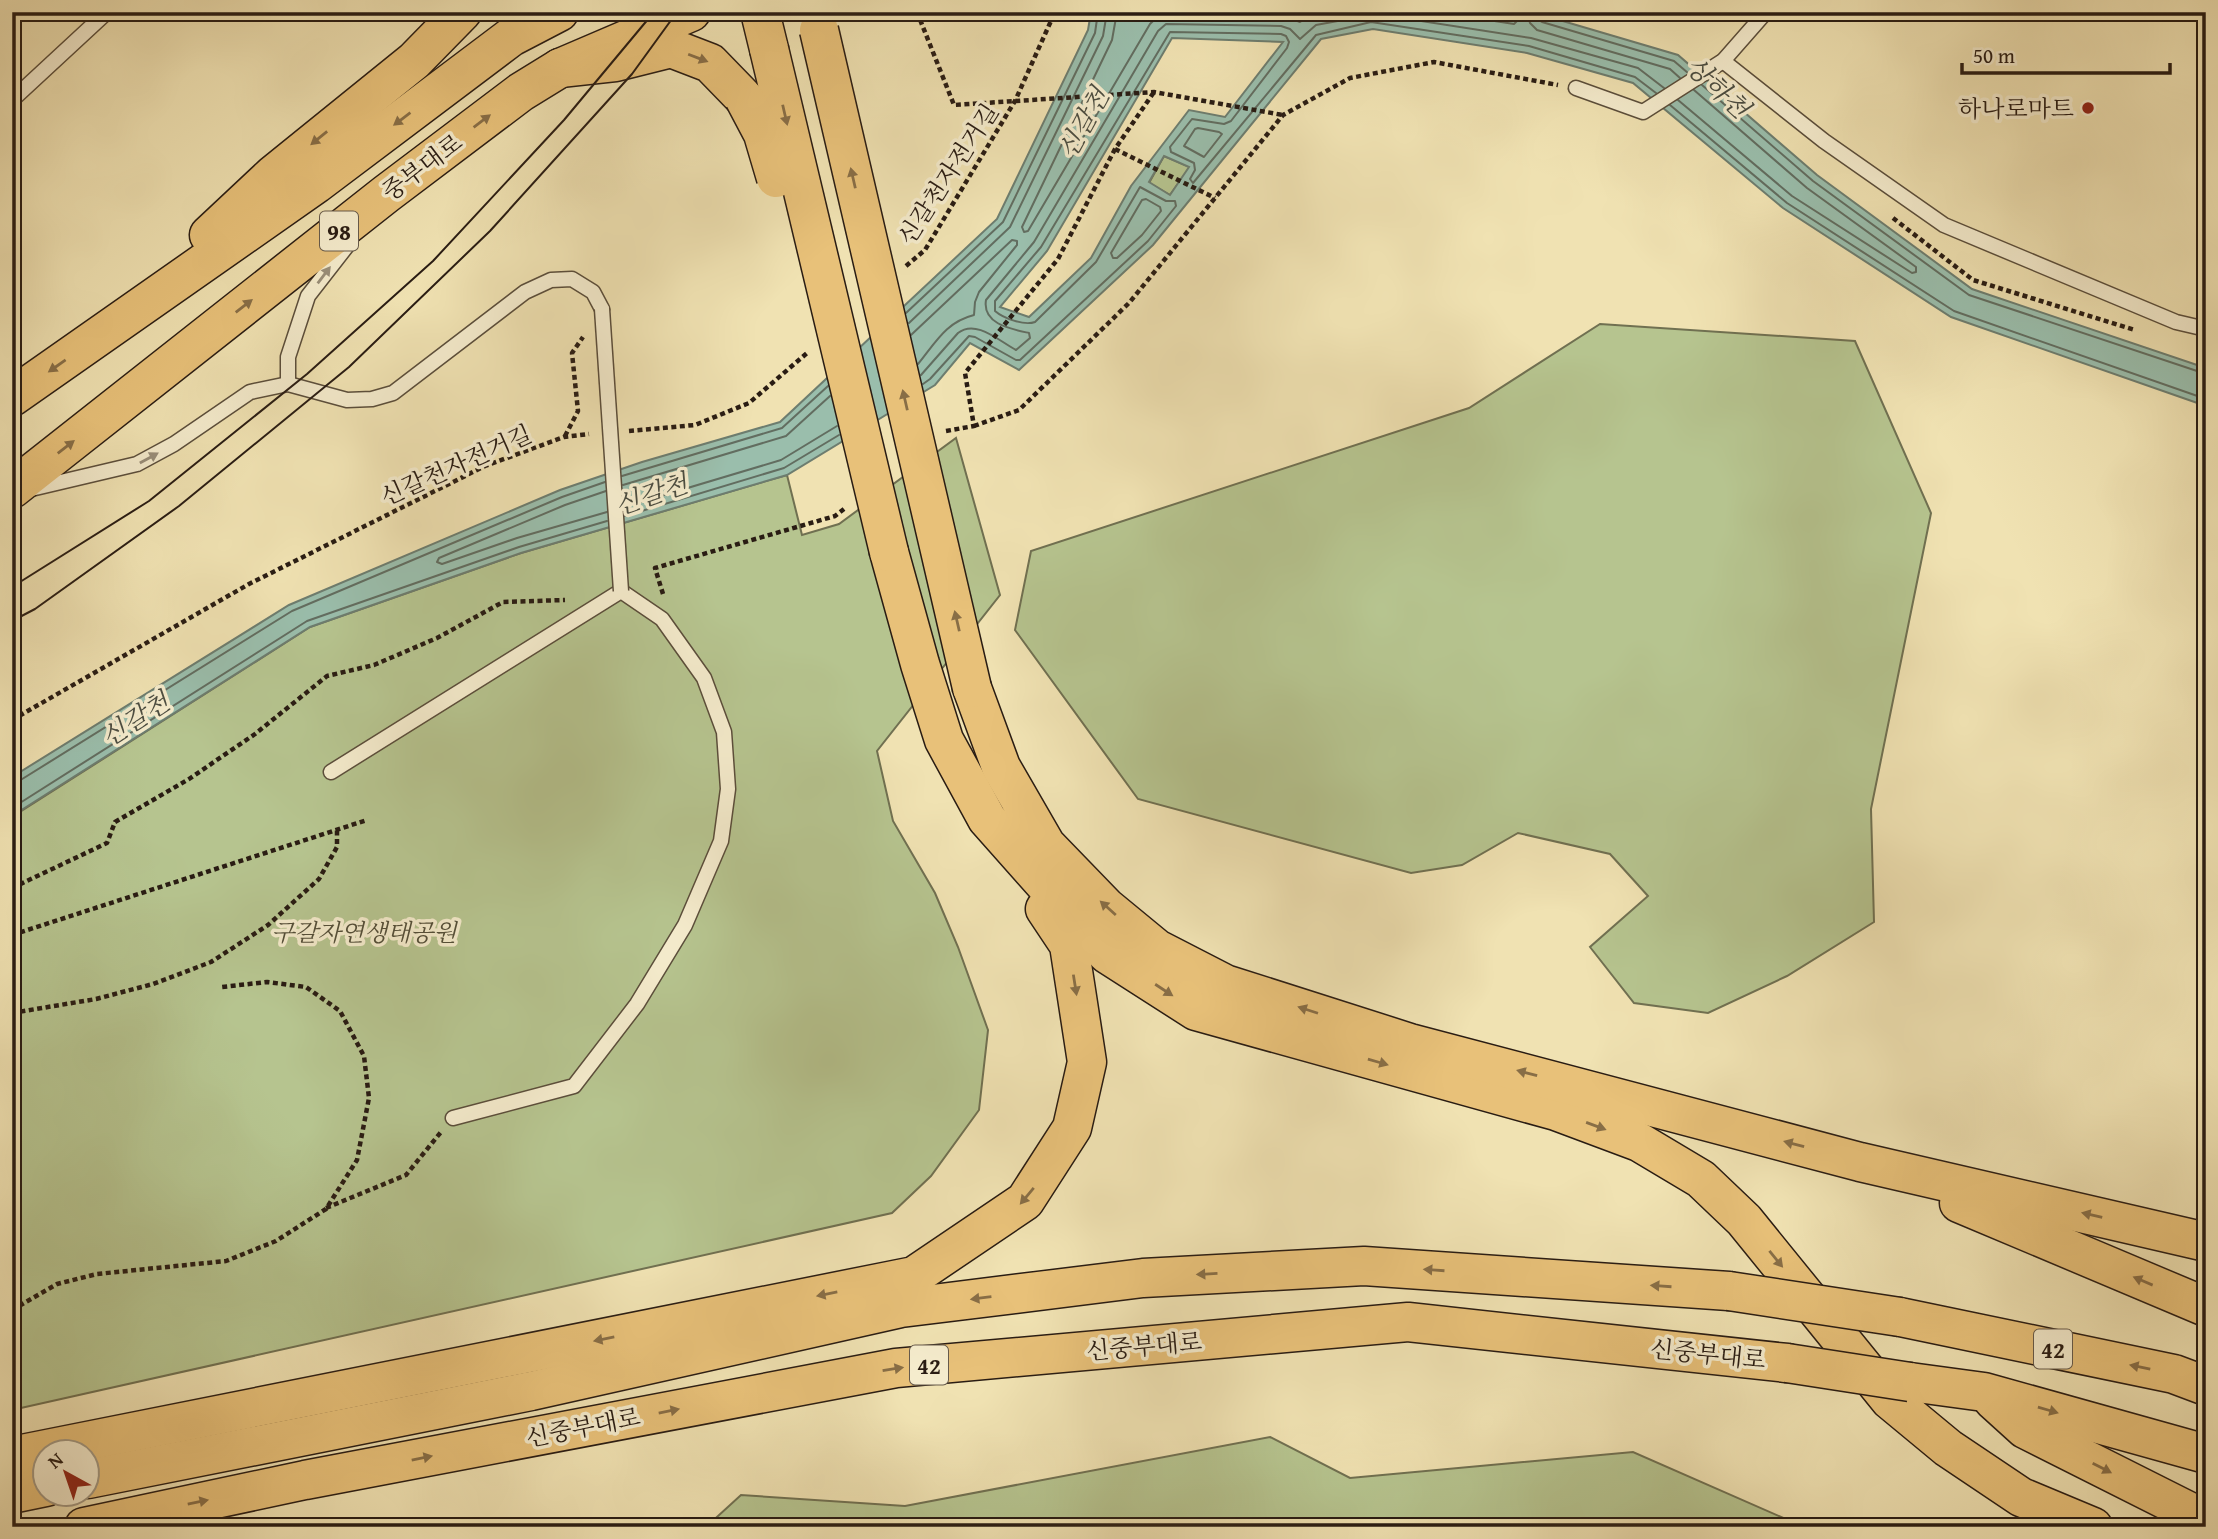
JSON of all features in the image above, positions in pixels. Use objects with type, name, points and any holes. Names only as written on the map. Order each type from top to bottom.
[{"type":"main road","points":[[102,335],[272,175],[414,61],[462,12]]},
{"type":"main road","name":"중부대로","points":[[12,397],[316,184],[511,37],[559,12]]},
{"type":"main road","name":"중부대로","points":[[12,491],[386,194],[521,92],[560,68],[691,12]]},
{"type":"main road","points":[[760,12],[889,552]]},
{"type":"main road","points":[[817,21],[972,688],[1001,767],[1046,845],[1106,907],[1157,949],[1225,984],[1410,1043],[1860,1162],[2206,1242]]},
{"type":"main road","points":[[12,1456],[914,1276],[1025,1201],[1072,1128],[1087,1062],[1069,945],[987,819],[944,740],[763,134],[744,98],[710,63],[671,48],[615,62],[560,68]]},
{"type":"main road","points":[[987,819],[1107,954],[1196,1011],[1556,1111],[1639,1142],[1701,1179],[1744,1220],[1890,1400],[1948,1448],[2021,1497],[2092,1527]]},
{"type":"main road","points":[[1860,1162],[2206,1307]]},
{"type":"main road","name":"신중부대로","points":[[102,1476],[531,1391],[901,1308],[1143,1278],[1364,1266],[1729,1290],[1900,1317],[2174,1374],[2206,1386]]},
{"type":"main road","name":"신중부대로","points":[[84,1527],[305,1480],[896,1368],[1408,1322],[1787,1363],[1984,1392],[2206,1454]]},
{"type":"main road","points":[[1984,1392],[2025,1429],[2206,1520]]},
{"type":"main road","points":[[12,1494],[32,1490]]},
{"type":"lane","points":[[14,95],[107,12]]},
{"type":"lane","points":[[1576,88],[1643,112],[1723,61],[1766,12]]},
{"type":"lane","points":[[1723,61],[1824,141],[1944,225],[2176,322],[2206,330]]},
{"type":"lane","points":[[288,384],[288,357],[308,296],[386,194]]},
{"type":"lane","points":[[12,491],[137,464],[174,444],[250,392],[288,384],[347,400],[372,399],[393,393],[525,292],[551,280],[572,279],[593,292],[602,309],[621,591]]},
{"type":"lane","points":[[331,772],[621,591]]},
{"type":"lane","points":[[453,1118],[574,1086],[637,1004],[685,925],[721,841],[727,789],[724,732],[704,678],[662,619],[621,591]]},
{"type":"path","points":[[918,12],[954,105],[1154,92],[1283,115]]},
{"type":"path","name":"신갈천자전거길","points":[[904,268],[925,250],[1016,102],[1055,13]]},
{"type":"path","points":[[974,426],[1019,410],[1129,303],[1283,115],[1350,78],[1434,62],[1576,88]]},
{"type":"path","points":[[979,358],[1058,259],[1115,149],[1154,92]]},
{"type":"path","points":[[1115,149],[1215,198]]},
{"type":"path","points":[[564,437],[578,411],[572,353],[585,333]]},
{"type":"path","points":[[616,432],[695,425],[750,403],[811,349]]},
{"type":"path","name":"신갈천자전거길","points":[[12,720],[248,584],[485,466],[564,437],[590,434]]},
{"type":"path","points":[[664,596],[655,568],[835,516]]},
{"type":"path","points":[[12,888],[107,843],[115,822],[189,779],[255,734],[327,676],[374,665],[437,638],[503,602],[567,600]]},
{"type":"path","points":[[12,935],[367,820]]},
{"type":"path","points":[[12,1013],[96,999],[142,987],[211,962],[268,925],[319,879],[337,847],[337,830]]},
{"type":"path","points":[[222,987],[267,982],[306,987],[340,1011],[364,1056],[369,1098],[356,1160],[326,1209]]},
{"type":"path","points":[[12,1310],[57,1284],[97,1274],[226,1261],[276,1241],[326,1209],[406,1175],[453,1118]]},
{"type":"green space","points":[[1164,156],[1190,167],[1170,195],[1149,183]]},
{"type":"green space","points":[[1600,324],[1855,341],[1931,513],[1871,809],[1874,922],[1787,976],[1708,1013],[1634,1003],[1590,947],[1648,896],[1610,854],[1518,833],[1462,865],[1411,873],[1138,799],[1015,630],[1031,551],[1469,408]]},
{"type":"green space","name":"구갈자연생태공원","points":[[956,438],[1000,595],[877,751],[893,821],[935,893],[988,1030],[979,1110],[931,1176],[892,1213],[12,1410],[12,817],[310,627],[521,553],[787,475],[802,535],[839,524]]},
{"type":"green space","points":[[1270,1437],[1350,1478],[1633,1452],[1804,1527],[706,1527],[741,1495],[905,1506]]},
{"type":"water","name":"신갈천","points":[[1091,12],[1517,12],[1539,14],[1678,55],[1817,175],[1972,289],[2206,368],[2206,406],[1951,317],[1783,208],[1633,83],[1527,53],[1373,29],[1321,39],[1153,245],[1019,370],[970,343],[935,385],[787,475],[521,553],[310,627],[12,816],[12,777],[289,605],[560,490],[642,462],[780,422],[997,219],[1088,30]],"holes":[[[1172,38],[1283,42],[1225,117],[1189,110],[1131,186],[1091,258],[1029,317],[1000,307],[1047,251]],[[1164,156],[1189,167],[1170,195],[1149,182]]]},
{"type":"tram line","points":[[12,587],[149,501],[307,374],[433,261],[564,120],[654,12]]},
{"type":"tram line","points":[[12,621],[35,609],[179,506],[349,367],[490,231],[632,74],[677,12]]},
{"type":"place","name":"하나로마트","points":[[2088,108]]},
{"type":"water label","name":"상하천","points":[[1718,87]]}]
